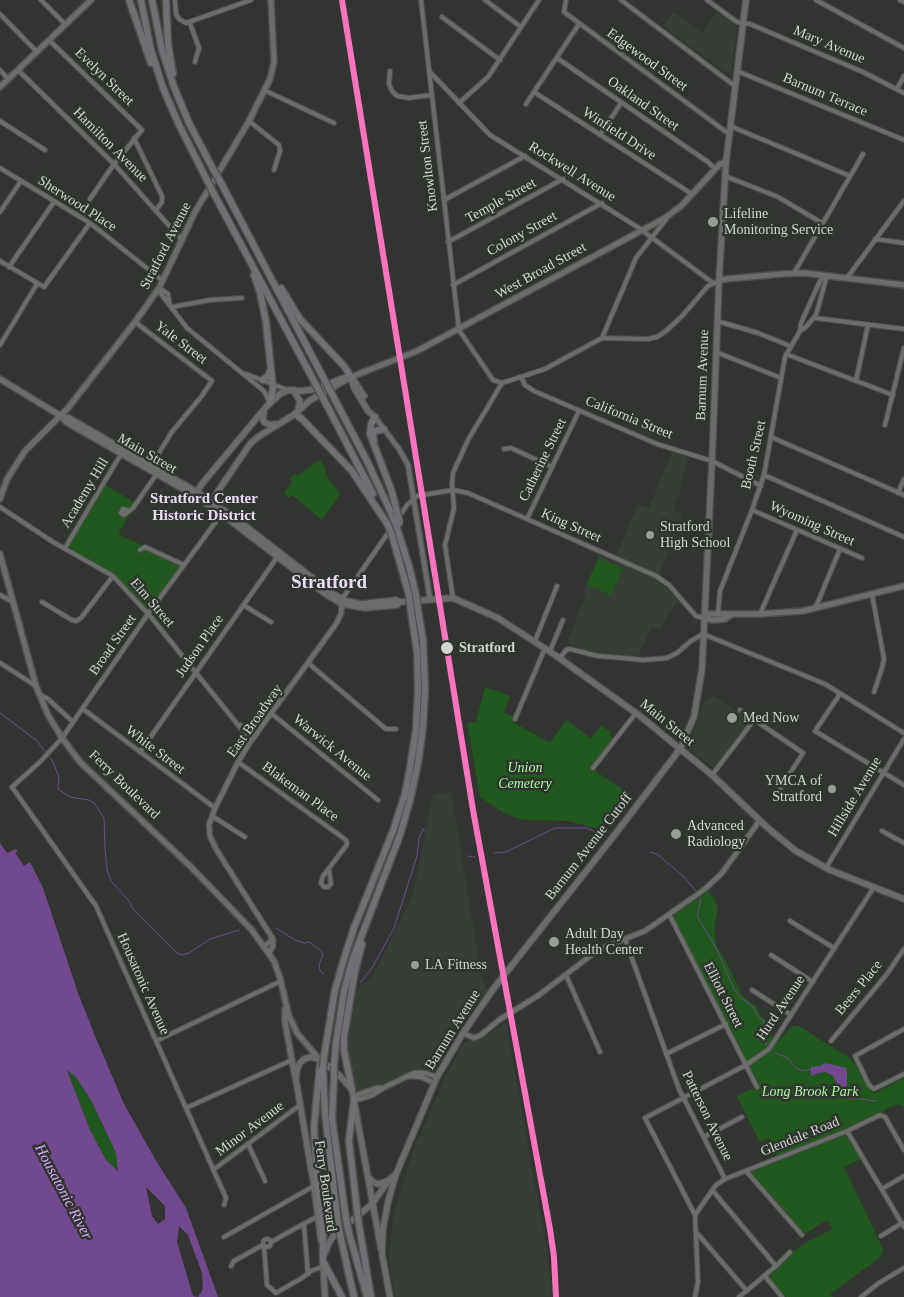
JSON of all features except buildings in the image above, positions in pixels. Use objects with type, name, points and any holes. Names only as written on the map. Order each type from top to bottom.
[{"type":"highway","points":[[129,0],[159,84],[213,192],[323,398],[388,525],[412,595]]},
{"type":"highway","points":[[141,0],[151,50],[173,113]]},
{"type":"highway","points":[[152,0],[166,62],[184,111],[395,515]]},
{"type":"highway","points":[[166,0],[170,58],[184,111]]},
{"type":"highway","points":[[249,236],[300,319],[344,366],[351,377]]},
{"type":"highway","points":[[238,238],[260,292],[266,322],[273,391],[270,403]]},
{"type":"highway","points":[[263,380],[269,375],[271,370]]},
{"type":"highway","points":[[295,413],[352,470],[388,525]]},
{"type":"highway","points":[[367,1297],[346,1219],[332,1118],[336,1043],[344,992],[362,931],[378,893],[407,812],[421,745],[425,677],[422,633],[412,595],[409,566],[395,515],[392,492],[374,442],[370,436],[372,421],[375,418]]},
{"type":"highway","points":[[374,442],[374,432],[378,429],[384,429]]},
{"type":"highway","points":[[342,1297],[323,1261],[323,1229],[316,1172],[314,1126],[322,1061],[335,990],[354,928],[386,851],[408,781],[415,736],[418,697],[415,610]]},
{"type":"highway","points":[[352,1090],[344,1050],[344,1036],[355,971],[378,893]]},
{"type":"highway","points":[[322,1061],[325,1114],[338,1224],[354,1297]]},
{"type":"highway","points":[[354,1099],[349,1141],[359,1225],[371,1297]]},
{"type":"main road","points":[[0,87],[91,0]]},
{"type":"main road","name":"Stratford Avenue","points":[[0,499],[7,479],[25,451],[40,434],[61,416],[135,322],[164,281],[203,197],[266,91],[272,75],[274,62],[271,0]]},
{"type":"main road","name":"Barnum Avenue","points":[[680,749],[696,708],[702,669],[718,321],[716,282],[728,134],[746,0]]},
{"type":"main road","name":"West Broad Street","points":[[210,503],[246,448],[258,437],[295,413],[308,402],[351,377],[418,351],[459,330],[668,216],[721,163],[726,162]]},
{"type":"main road","points":[[716,282],[726,279],[794,273],[826,274],[904,285]]},
{"type":"main road","points":[[351,377],[354,388],[368,411],[375,418]]},
{"type":"main road","name":"West Broad Street","points":[[196,494],[270,403],[280,394],[291,390],[316,389],[343,378],[351,377]]},
{"type":"main road","name":"Main Street","points":[[0,379],[61,416],[66,422],[158,472],[210,503],[342,601],[365,606],[397,605],[400,602],[453,598],[491,615],[547,649],[636,713],[712,775],[796,851],[826,868],[904,899]]},
{"type":"main road","points":[[291,390],[300,400],[300,407],[295,413]]},
{"type":"main road","points":[[264,411],[263,419],[265,423],[272,425],[280,423]]},
{"type":"main road","name":"Ferry Boulevard","points":[[0,554],[11,601],[36,686],[62,738],[80,762],[204,880],[245,922],[274,961],[285,1001],[297,1033],[352,1090]]},
{"type":"main road","points":[[731,615],[725,619],[718,620],[704,618],[708,614],[760,614],[815,609],[904,586]]},
{"type":"main road","name":"Barnum Avenue Cutoff","points":[[516,960],[680,749]]},
{"type":"main road","name":"Barnum Avenue","points":[[390,1297],[382,1254],[385,1218],[396,1174],[435,1080],[463,1032],[516,960]]},
{"type":"main road","name":"Ferry Boulevard","points":[[285,1001],[285,1022],[314,1186],[323,1261],[325,1297]]},
{"type":"main road","points":[[296,1080],[296,1069],[302,1060],[311,1057],[322,1061]]},
{"type":"main road","points":[[352,1090],[382,1254]]},
{"type":"main road","name":"Barnum Avenue","points":[[323,1261],[328,1243],[334,1235],[358,1212],[372,1204],[389,1180],[396,1174]]},
{"type":"main road","points":[[367,1176],[378,1184],[383,1184],[389,1180]]},
{"type":"main road","points":[[358,1212],[367,1213],[371,1216],[376,1239],[380,1245]]},
{"type":"street","points":[[41,0],[65,24]]},
{"type":"street","points":[[175,0],[176,14],[186,24],[251,0]]},
{"type":"street","name":"Knowlton Street","points":[[420,0],[459,330]]},
{"type":"street","points":[[485,0],[521,27]]},
{"type":"street","points":[[460,103],[488,77],[539,0]]},
{"type":"street","name":"Edgewood Street","points":[[566,0],[563,12],[728,134]]},
{"type":"street","points":[[621,0],[735,86]]},
{"type":"street","name":"Mary Avenue","points":[[707,0],[737,22],[750,24],[855,68],[904,93]]},
{"type":"street","points":[[816,0],[904,48]]},
{"type":"street","points":[[900,0],[904,2]]},
{"type":"street","points":[[0,14],[36,52]]},
{"type":"street","points":[[442,17],[500,60]]},
{"type":"street","points":[[190,23],[199,48],[195,62]]},
{"type":"street","points":[[526,104],[579,24]]},
{"type":"street","name":"Evelyn Street","points":[[49,40],[142,130],[134,138]]},
{"type":"street","name":"Oakland Street","points":[[557,58],[708,162],[715,169]]},
{"type":"street","points":[[0,70],[8,79]]},
{"type":"street","name":"Hamilton Avenue","points":[[18,70],[114,164],[182,240]]},
{"type":"street","points":[[390,71],[388,82],[396,95],[409,98],[431,95]]},
{"type":"street","name":"Rockwell Avenue","points":[[429,71],[486,131],[642,230],[716,282]]},
{"type":"street","name":"Barnum Terrace","points":[[737,71],[904,140]]},
{"type":"street","points":[[897,89],[904,76]]},
{"type":"street","points":[[266,91],[334,123]]},
{"type":"street","name":"Winfield Drive","points":[[534,92],[692,194]]},
{"type":"street","points":[[600,135],[621,103]]},
{"type":"street","points":[[0,120],[45,150]]},
{"type":"street","points":[[249,121],[279,145],[280,151],[274,170]]},
{"type":"street","points":[[730,126],[850,176]]},
{"type":"street","points":[[90,198],[134,138],[162,196],[162,202],[156,210]]},
{"type":"street","points":[[794,273],[863,154]]},
{"type":"street","points":[[444,200],[525,156]]},
{"type":"street","name":"Sherwood Place","points":[[0,168],[90,223],[164,281]]},
{"type":"street","points":[[725,176],[778,197],[822,223]]},
{"type":"street","name":"Temple Street","points":[[448,242],[563,179]]},
{"type":"street","points":[[0,212],[20,181]]},
{"type":"street","points":[[847,278],[904,201]]},
{"type":"street","points":[[9,267],[54,202]]},
{"type":"street","name":"Colony Street","points":[[454,285],[602,204]]},
{"type":"street","points":[[602,338],[636,258],[668,216]]},
{"type":"street","points":[[0,261],[43,287],[90,223]]},
{"type":"street","points":[[875,239],[904,243]]},
{"type":"street","points":[[826,274],[815,318],[904,329]]},
{"type":"street","name":"Booth Street","points":[[800,331],[801,324],[820,281],[826,274]]},
{"type":"street","points":[[459,330],[492,379],[502,383],[545,369],[602,338],[648,339],[657,337],[677,320],[708,286],[716,282]]},
{"type":"street","points":[[0,345],[37,284]]},
{"type":"street","points":[[159,288],[168,294],[171,306],[192,332],[264,392],[270,403]]},
{"type":"street","points":[[171,306],[210,300],[242,298]]},
{"type":"street","name":"Booth Street","points":[[718,614],[720,591],[764,475],[786,354],[800,331],[815,318]]},
{"type":"street","points":[[718,321],[758,333],[790,346]]},
{"type":"street","name":"Yale Street","points":[[135,322],[212,381],[171,433],[150,468]]},
{"type":"street","points":[[856,381],[868,325]]},
{"type":"street","points":[[885,425],[904,348]]},
{"type":"street","points":[[716,352],[781,378]]},
{"type":"street","points":[[786,354],[893,395]]},
{"type":"street","points":[[241,372],[291,390]]},
{"type":"street","name":"California Street","points":[[521,378],[530,389],[657,444],[712,461],[761,486]]},
{"type":"street","points":[[453,598],[445,545],[454,508],[452,477],[468,440],[502,383]]},
{"type":"street","name":"Catherine Street","points":[[527,519],[580,410]]},
{"type":"street","points":[[375,418],[407,463],[430,599]]},
{"type":"street","points":[[772,437],[904,495]]},
{"type":"street","points":[[504,448],[511,448],[552,467]]},
{"type":"street","name":"Academy Hill","points":[[65,548],[118,459],[124,453]]},
{"type":"street","points":[[128,511],[135,505],[158,472]]},
{"type":"street","points":[[764,475],[904,537]]},
{"type":"street","points":[[898,493],[904,479]]},
{"type":"street","name":"King Street","points":[[414,498],[453,490],[468,493],[655,576],[669,585],[697,616],[704,618]]},
{"type":"street","points":[[342,601],[407,505],[414,498]]},
{"type":"street","name":"Elm Street","points":[[0,507],[113,576],[148,614],[251,741]]},
{"type":"street","name":"Wyoming Street","points":[[752,510],[862,558]]},
{"type":"street","name":"Broad Street","points":[[12,787],[56,746],[148,614],[223,512]]},
{"type":"street","points":[[760,614],[797,530]]},
{"type":"street","points":[[140,550],[145,547],[184,565]]},
{"type":"street","points":[[815,609],[840,549]]},
{"type":"street","name":"Judson Place","points":[[140,752],[279,555]]},
{"type":"street","points":[[42,602],[72,620],[76,620],[81,618],[113,576]]},
{"type":"street","points":[[535,641],[557,586]]},
{"type":"street","points":[[872,594],[884,659],[874,692]]},
{"type":"street","points":[[0,595],[11,601]]},
{"type":"street","name":"East Broadway","points":[[272,937],[211,840],[209,829],[215,808],[238,762],[338,620],[342,601]]},
{"type":"street","points":[[243,605],[271,622]]},
{"type":"street","points":[[515,719],[547,649],[564,620]]},
{"type":"street","points":[[560,658],[566,650],[570,649],[598,656],[643,660],[667,658],[677,654],[691,641],[703,634],[825,684],[904,733]]},
{"type":"street","points":[[0,663],[36,686]]},
{"type":"street","points":[[308,663],[386,729],[396,729]]},
{"type":"street","points":[[39,694],[48,698],[73,722]]},
{"type":"street","points":[[840,694],[815,731],[904,785]]},
{"type":"street","name":"White Street","points":[[82,708],[215,808]]},
{"type":"street","points":[[740,710],[803,753],[780,789]]},
{"type":"street","points":[[593,768],[636,713]]},
{"type":"street","name":"Warwick Avenue","points":[[272,714],[378,800]]},
{"type":"street","points":[[712,775],[754,720]]},
{"type":"street","name":"Elm Street","points":[[238,724],[257,734]]},
{"type":"street","name":"Hillside Avenue","points":[[826,868],[904,739]]},
{"type":"street","name":"Blakeman Place","points":[[238,762],[345,839],[347,842],[329,870]]},
{"type":"street","name":"Housatonic Avenue","points":[[12,787],[96,906],[226,1198],[224,1205]]},
{"type":"street","points":[[212,816],[245,837]]},
{"type":"street","points":[[463,1032],[472,1037],[477,1037],[539,995],[598,950],[645,931],[705,890],[722,873],[760,820]]},
{"type":"street","points":[[882,830],[904,843]]},
{"type":"street","name":"Hurd Avenue","points":[[695,1215],[645,1118],[746,1065],[769,1050],[874,887]]},
{"type":"street","name":"Elliott Street","points":[[669,914],[726,1024],[756,1087]]},
{"type":"street","points":[[790,921],[834,948]]},
{"type":"street","points":[[264,946],[270,942],[272,937]]},
{"type":"street","points":[[269,954],[273,946],[272,937]]},
{"type":"street","name":"Patterson Avenue","points":[[625,940],[683,1097],[725,1179],[719,1182],[712,1190],[695,1215]]},
{"type":"street","name":"Beers Place","points":[[831,1041],[887,974],[904,949]]},
{"type":"street","points":[[771,955],[813,982]]},
{"type":"street","points":[[566,975],[600,1052]]},
{"type":"street","points":[[156,1041],[281,981]]},
{"type":"street","points":[[752,990],[792,1014]]},
{"type":"street","points":[[666,1054],[726,1024]]},
{"type":"street","points":[[904,1029],[855,1056],[869,1085],[874,1089],[904,1074]]},
{"type":"street","points":[[186,1108],[292,1060]]},
{"type":"street","points":[[354,1099],[358,1100],[367,1097],[419,1072],[435,1080]]},
{"type":"street","name":"Minor Avenue","points":[[213,1170],[300,1105]]},
{"type":"street","name":"Glendale Road","points":[[725,1179],[883,1115],[904,1150]]},
{"type":"street","points":[[704,1137],[742,1117]]},
{"type":"street","points":[[847,1131],[903,1224],[881,1236]]},
{"type":"street","points":[[248,1144],[265,1181]]},
{"type":"street","points":[[746,1171],[802,1236]]},
{"type":"street","points":[[882,1189],[904,1176]]},
{"type":"street","points":[[224,1237],[314,1186]]},
{"type":"street","points":[[712,1190],[776,1266]]},
{"type":"street","points":[[695,1215],[698,1277],[696,1296]]},
{"type":"street","points":[[231,1266],[234,1261],[264,1246],[270,1247],[271,1242],[318,1216]]},
{"type":"street","points":[[304,1225],[308,1274]]},
{"type":"street","points":[[696,1232],[746,1291]]},
{"type":"street","points":[[264,1246],[267,1285],[276,1293],[308,1274],[323,1261]]},
{"type":"street","points":[[739,1297],[790,1252]]},
{"type":"street","points":[[862,1297],[879,1283],[904,1268]]},
{"type":"street","points":[[765,1276],[782,1297]]},
{"type":"shaded area","points":[[674,12],[702,33],[717,12],[737,27],[731,76],[663,26]]},
{"type":"shaded area","name":"Stratford High School","points":[[672,452],[687,457],[679,497],[676,497],[674,511],[683,515],[657,581],[667,588],[678,601],[669,612],[660,630],[652,627],[638,656],[600,654],[576,648],[567,643],[586,594],[583,592],[599,555],[614,561],[638,504],[649,508]]},
{"type":"shaded area","points":[[714,696],[748,719],[749,722],[713,768],[691,750],[689,746],[703,703]]},
{"type":"shaded area","points":[[451,792],[482,980],[488,990],[450,1037],[432,1069],[418,1070],[357,1094],[347,1043],[357,992],[361,985],[371,980],[412,898],[433,794]]},
{"type":"shaded area","points":[[506,1023],[547,1252],[552,1297],[395,1297],[389,1256],[391,1233],[396,1206],[415,1146],[447,1074],[464,1042],[480,1040]]},
{"type":"green space","points":[[320,460],[327,472],[325,474],[340,494],[322,520],[292,495],[289,498],[284,493],[292,482],[290,478],[295,474],[297,476]]},
{"type":"green space","points":[[103,484],[136,503],[119,535],[185,564],[148,614],[113,576],[65,548]]},
{"type":"green space","points":[[599,558],[623,568],[611,595],[587,585]]},
{"type":"green space","name":"Union Cemetery","points":[[485,687],[510,696],[504,713],[515,717],[513,722],[550,743],[566,720],[591,738],[601,726],[611,732],[609,735],[615,740],[591,768],[625,791],[600,828],[568,821],[516,818],[504,813],[480,797],[467,723],[476,722]]},
{"type":"green space","name":"Long Brook Park","points":[[709,891],[717,905],[714,928],[716,945],[742,995],[757,1007],[761,1016],[768,1023],[775,1045],[792,1026],[799,1026],[851,1059],[874,1094],[904,1078],[904,1107],[899,1104],[889,1107],[883,1112],[842,1130],[861,1159],[844,1167],[883,1249],[881,1257],[830,1294],[833,1297],[786,1297],[769,1277],[779,1267],[777,1263],[808,1241],[833,1229],[827,1220],[805,1234],[752,1174],[752,1171],[780,1161],[768,1138],[760,1142],[737,1096],[759,1087],[673,917]]},
{"type":"green space","points":[[67,1069],[76,1077],[92,1102],[116,1153],[119,1171],[106,1160],[90,1130]]},
{"type":"water","name":"Housatonic River","points":[[0,843],[7,853],[16,849],[18,851],[15,853],[24,866],[30,862],[43,888],[78,993],[124,1104],[155,1159],[186,1208],[218,1297],[198,1297],[0,1297]],"holes":[[[67,1070],[76,1077],[92,1102],[116,1153],[118,1171],[106,1160],[90,1130]],[[146,1187],[165,1206],[165,1219],[158,1224],[152,1216]],[[179,1226],[188,1235],[202,1273],[203,1289],[198,1297],[193,1296],[177,1242]]]},
{"type":"water","points":[[826,1063],[846,1068],[847,1088],[843,1096],[833,1076],[826,1072],[811,1076],[811,1067]]},
{"type":"waterway","points":[[0,713],[36,740],[52,760],[59,777],[58,789],[70,797],[89,800],[95,804],[104,818],[107,870],[111,881],[129,901],[133,909],[177,953],[182,955],[189,953],[210,939],[239,930]]},
{"type":"waterway","points":[[494,853],[506,852],[555,828],[587,828],[606,837]]},
{"type":"waterway","points":[[360,983],[372,968],[394,928],[417,856],[419,839],[423,829],[425,830]]},
{"type":"waterway","points":[[650,852],[657,854],[683,876],[696,891]]},
{"type":"waterway","points":[[468,856],[475,857]]},
{"type":"waterway","points":[[701,898],[697,916],[717,950],[734,989],[741,998],[753,1007],[759,1018],[764,1021],[767,1045]]},
{"type":"waterway","points":[[276,928],[295,940],[304,943],[309,942],[321,951],[323,955],[319,965],[320,971],[324,974]]},
{"type":"waterway","points":[[775,1053],[788,1058],[796,1068],[803,1071],[811,1069]]},
{"type":"waterway","points":[[843,1094],[847,1099],[876,1101]]},
{"type":"transit line","points":[[342,0],[473,810],[550,1229],[554,1257],[556,1297]]},
{"type":"place","name":"Lifeline Monitoring Service","points":[[713,222]]},
{"type":"place","name":"Stratford High School","points":[[650,535]]},
{"type":"place","name":"Stratford","points":[[447,648]]},
{"type":"place","name":"Med Now","points":[[732,718]]},
{"type":"place","name":"YMCA of Stratford","points":[[832,789]]},
{"type":"place","name":"Advanced Radiology","points":[[676,834]]},
{"type":"place","name":"Adult Day Health Center","points":[[554,942]]},
{"type":"place","name":"LA Fitness","points":[[415,965]]},
{"type":"district","name":"Stratford Center Historic District","points":[[204,508]]},
{"type":"district","name":"Stratford","points":[[329,583]]}]
